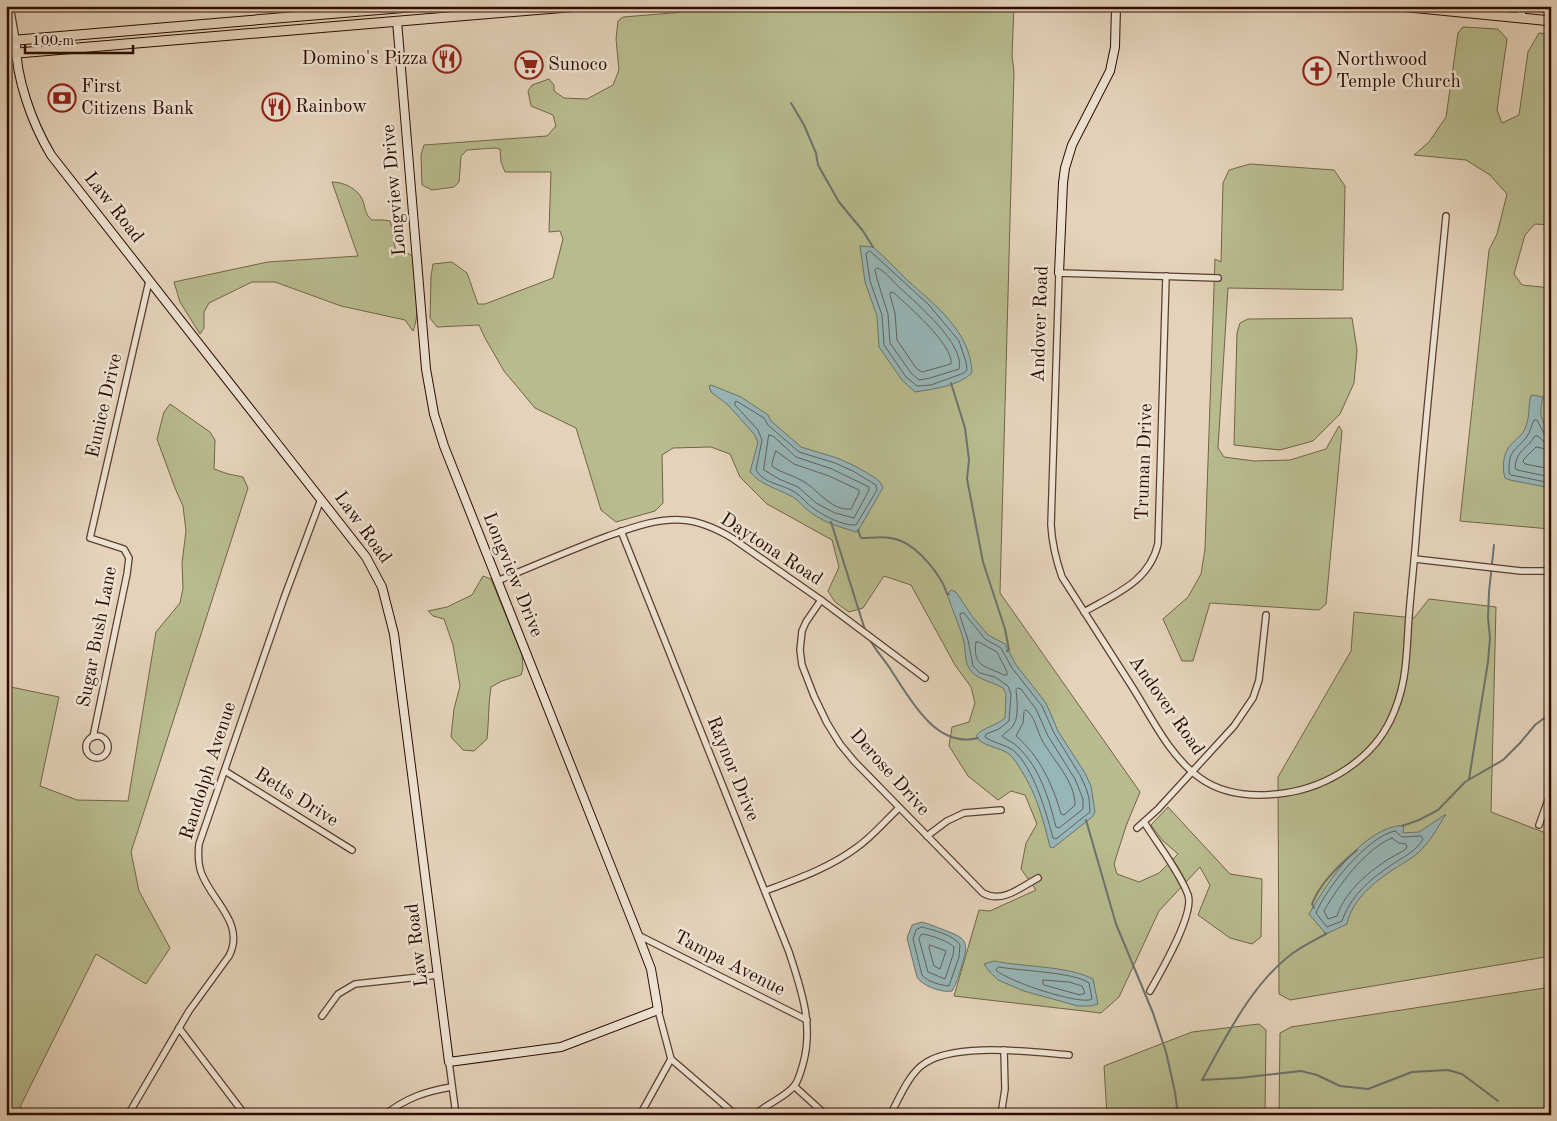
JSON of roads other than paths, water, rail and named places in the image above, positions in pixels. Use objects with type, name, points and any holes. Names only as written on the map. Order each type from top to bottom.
[{"type":"main road","points":[[6,40],[421,6]]},
{"type":"main road","points":[[11,53],[578,6]]},
{"type":"main road","points":[[1399,6],[1551,21]]},
{"type":"main road","points":[[1535,6],[1551,8]]},
{"type":"street","points":[[10,6],[16,40]]},
{"type":"street","name":"Andover Road","points":[[1116,6],[1115,47],[1110,71],[1072,145],[1065,168],[1063,183],[1050,525],[1056,559],[1062,578],[1165,740],[1201,779],[1230,792],[1276,795],[1305,789],[1336,776],[1360,758],[1374,744],[1389,724],[1402,692],[1407,663],[1446,216]]},
{"type":"street","points":[[1521,6],[1521,18]]},
{"type":"street","name":"Longview Drive","points":[[397,21],[425,352],[434,414],[444,446],[638,935],[650,969],[658,1010],[671,1059]]},
{"type":"street","name":"Law Road","points":[[16,40],[11,53],[30,113],[44,144],[59,166],[374,569],[382,587],[388,606],[396,653],[456,1115]]},
{"type":"street","points":[[1059,273],[1218,278]]},
{"type":"street","name":"Truman Drive","points":[[1084,612],[1136,581],[1146,570],[1156,553],[1158,544],[1166,276]]},
{"type":"street","name":"Eunice Drive","points":[[90,538],[149,281]]},
{"type":"street","name":"Randolph Avenue","points":[[128,1115],[189,1010],[229,956],[234,943],[231,923],[201,874],[198,854],[199,844],[284,598],[321,500]]},
{"type":"street","name":"Daytona Road","points":[[497,581],[578,547],[638,526],[667,520],[682,520],[711,526],[732,538],[821,600],[925,678]]},
{"type":"street","name":"Raynor Drive","points":[[621,531],[789,952],[802,992],[807,1020],[807,1044],[805,1059],[794,1086]]},
{"type":"street","name":"Sugar Bush Lane","points":[[90,538],[124,549],[129,558],[93,737]]},
{"type":"street","points":[[1415,559],[1550,573]]},
{"type":"street","name":"Derose Drive","points":[[821,600],[811,613],[802,631],[800,650],[802,665],[814,696],[840,744],[899,808],[988,895],[997,897],[1007,895],[1038,878]]},
{"type":"street","points":[[1137,828],[1158,809],[1234,726],[1253,698],[1259,680],[1266,615]]},
{"type":"street","name":"Betts Drive","points":[[225,771],[352,850]]},
{"type":"street","points":[[1539,824],[1551,792]]},
{"type":"street","points":[[765,891],[813,873],[836,861],[858,847],[899,808]]},
{"type":"street","points":[[927,836],[947,821],[964,813],[1001,810]]},
{"type":"street","points":[[1144,822],[1189,896],[1188,913],[1150,991]]},
{"type":"street","name":"Tampa Avenue","points":[[638,935],[807,1020]]},
{"type":"street","points":[[322,1016],[338,994],[355,984],[438,975]]},
{"type":"street","points":[[449,1062],[560,1047],[658,1010]]},
{"type":"street","points":[[179,1028],[245,1115]]},
{"type":"street","points":[[890,1115],[912,1075],[922,1064],[944,1054],[992,1049],[1069,1055]]},
{"type":"street","points":[[1001,1115],[1005,1089],[1004,1050]]},
{"type":"street","points":[[640,1115],[671,1059],[736,1115]]},
{"type":"street","points":[[755,1115],[794,1086],[826,1115]]},
{"type":"street","points":[[385,1115],[405,1100],[419,1094],[452,1087]]},
{"type":"water","points":[[860,246],[873,247],[950,321],[965,345],[970,358],[972,373],[953,384],[915,392],[902,380],[879,347],[877,316],[865,282]]},
{"type":"water","points":[[711,385],[741,397],[768,415],[771,421],[801,447],[837,458],[855,466],[880,482],[883,488],[858,531],[831,524],[807,509],[794,497],[764,483],[754,476],[750,472],[758,442],[754,434],[728,405],[711,392],[709,386]]},
{"type":"water","points":[[1531,395],[1543,397],[1541,416],[1551,434],[1551,488],[1510,480],[1505,478],[1504,474],[1505,454],[1525,429]]},
{"type":"water","points":[[951,590],[956,592],[988,635],[1005,644],[1016,665],[1046,703],[1058,731],[1085,773],[1091,786],[1095,812],[1092,817],[1053,848],[1050,847],[1042,817],[1027,779],[1016,762],[1009,754],[982,742],[976,736],[1005,718],[1006,694],[1003,688],[978,677],[969,669],[966,662],[964,642],[947,594]]},
{"type":"water","points":[[1446,814],[1426,845],[1419,852],[1365,892],[1354,907],[1347,924],[1326,934],[1309,914],[1326,886],[1348,858],[1374,835],[1389,828],[1404,825],[1403,833],[1419,832]]},
{"type":"water","points":[[922,922],[957,935],[964,941],[966,950],[952,991],[933,988],[923,983],[917,977],[907,938],[912,925]]},
{"type":"water","points":[[994,961],[1059,969],[1093,979],[1098,1004],[1078,1006],[1024,991],[998,980],[989,971],[984,964]]},
{"type":"waterway","points":[[791,103],[804,125],[816,153],[818,165],[839,202],[863,231],[873,247]]},
{"type":"waterway","points":[[951,383],[965,428],[969,460],[967,479],[983,562],[1005,629],[1009,650],[1007,651]]},
{"type":"waterway","points":[[831,522],[865,630]]},
{"type":"waterway","points":[[858,530],[861,538],[892,538],[908,545],[929,563],[947,594],[949,594]]},
{"type":"waterway","points":[[1469,779],[1488,662],[1490,638],[1488,618],[1489,592],[1494,545]]},
{"type":"waterway","points":[[869,638],[926,719],[937,729],[949,736],[963,739],[978,738]]},
{"type":"waterway","points":[[1402,826],[1438,810],[1465,782],[1503,760],[1535,725],[1551,713]]},
{"type":"waterway","points":[[1086,820],[1116,924],[1153,1013],[1166,1052],[1178,1115]]},
{"type":"waterway","points":[[1314,908],[1312,904],[1325,881],[1357,850]]},
{"type":"waterway","points":[[1202,1080],[1241,1012],[1265,979],[1293,953],[1325,933]]},
{"type":"waterway","points":[[1202,1080],[1301,1071],[1317,1075],[1340,1086],[1368,1089],[1412,1072],[1448,1070],[1462,1074],[1498,1101]]},
{"type":"place","name":"Domino's Pizza","points":[[447,59]]},
{"type":"place","name":"Sunoco","points":[[529,65]]},
{"type":"place","name":"Northwood Temple Church","points":[[1317,71]]},
{"type":"place","name":"First Citizens Bank","points":[[62,98]]},
{"type":"place","name":"Rainbow","points":[[276,107]]}]
